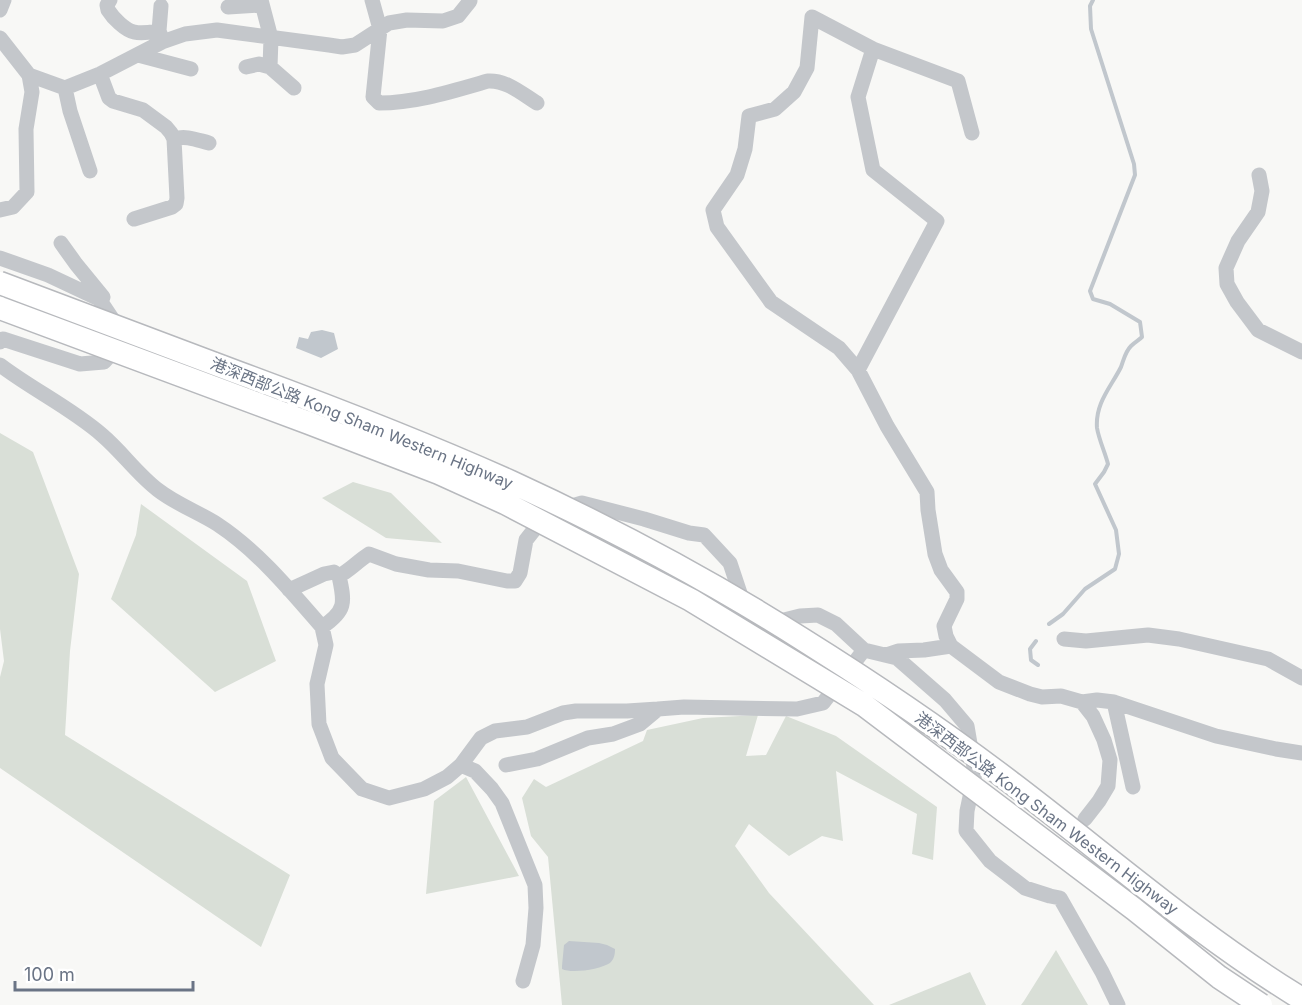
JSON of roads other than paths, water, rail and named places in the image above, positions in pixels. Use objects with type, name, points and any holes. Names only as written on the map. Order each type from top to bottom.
[{"type":"highway","name":"港深西部公路 Kong Sham Western Highway","points":[[0,283],[298,394],[428,446],[513,483],[714,586],[800,637],[946,734],[1193,925],[1302,999]]},
{"type":"highway","name":"港深西部公路 Kong Sham Western Highway","points":[[0,308],[439,473],[505,503],[692,600],[864,705],[1134,909],[1219,977],[1261,1005]]},
{"type":"street","points":[[0,10],[4,0]]},
{"type":"street","points":[[110,0],[107,4],[108,10],[133,32],[161,36],[217,30],[342,47],[355,45],[390,23],[407,20],[442,21],[458,16],[470,1]]},
{"type":"street","points":[[372,0],[380,29],[373,97],[379,103],[430,97],[488,81],[503,82],[537,103]]},
{"type":"street","points":[[228,7],[261,2],[271,38],[270,67]]},
{"type":"street","points":[[161,6],[161,36]]},
{"type":"street","points":[[972,133],[958,81],[873,49],[812,17],[807,68],[794,92],[775,109],[749,116],[745,150],[737,175],[713,210],[717,227],[771,302],[839,348],[858,370],[887,426],[927,492],[935,554],[941,570],[957,592],[957,598],[944,626],[951,646],[999,682],[1030,694],[1042,697],[1061,696],[1082,702],[1097,699],[1114,702],[1216,736],[1302,753]]},
{"type":"street","points":[[29,75],[65,88],[138,55],[161,36]]},
{"type":"street","points":[[0,38],[29,75],[32,93],[26,129],[27,192],[13,207],[0,210]]},
{"type":"street","points":[[858,370],[937,221],[873,170],[858,98],[873,49]]},
{"type":"street","points":[[138,55],[191,69]]},
{"type":"street","points":[[246,67],[259,64],[270,67],[294,88]]},
{"type":"street","points":[[100,74],[109,98],[143,110],[166,127],[174,139],[176,204],[134,219]]},
{"type":"street","points":[[65,88],[70,111],[90,171]]},
{"type":"street","points":[[174,139],[187,137],[209,143]]},
{"type":"street","points":[[1259,175],[1262,191],[1258,212],[1238,241],[1226,268],[1227,284],[1258,330],[1302,352]]},
{"type":"street","points":[[61,243],[103,297],[102,303]]},
{"type":"street","points":[[0,258],[70,284],[99,299],[117,326],[115,350],[104,362],[80,364],[3,339],[0,342]]},
{"type":"street","points":[[0,365],[101,434],[144,479],[160,492],[217,524],[249,548],[289,590],[322,627],[326,645],[317,684],[319,724],[332,758],[362,789],[388,798],[424,789],[447,777],[461,765],[481,738],[495,731],[527,727],[563,712],[658,710],[684,707],[796,709],[824,703],[864,650]]},
{"type":"street","points":[[339,576],[349,571],[369,554],[396,564],[429,570],[458,571],[515,581],[520,573],[526,540],[537,526],[555,511],[582,503],[689,533],[704,535],[730,562],[742,599],[758,621],[769,624],[800,616],[818,615],[836,624],[864,650],[897,658],[945,700],[967,726],[975,772],[967,812],[966,831],[990,861],[1025,888],[1060,898],[1118,1005]]},
{"type":"street","points":[[289,590],[324,574],[334,572],[339,576],[343,592],[342,607],[337,617],[322,627]]},
{"type":"street","points":[[1064,639],[1086,641],[1148,635],[1179,639],[1268,659],[1302,678]]},
{"type":"street","points":[[886,655],[898,651],[924,651],[951,646]]},
{"type":"street","points":[[1082,702],[1097,724],[1110,760],[1108,786],[1085,819]]},
{"type":"street","points":[[1114,702],[1133,787]]},
{"type":"street","points":[[506,765],[537,759],[588,738],[622,731],[640,724],[658,710]]},
{"type":"street","points":[[461,765],[475,771],[502,803],[535,885],[533,945],[523,981]]},
{"type":"street","points":[[1276,983],[1302,993]]},
{"type":"waterway","points":[[1049,624],[1063,614],[1085,589],[1115,569],[1119,554],[1116,530],[1095,484],[1108,464],[1097,428],[1097,419],[1104,396],[1121,367],[1127,351],[1142,337],[1140,322],[1110,304],[1093,299],[1090,291],[1135,175],[1134,164],[1091,29],[1090,6],[1093,0]]},
{"type":"waterway","points":[[1036,641],[1030,649],[1031,660],[1038,665]]}]
